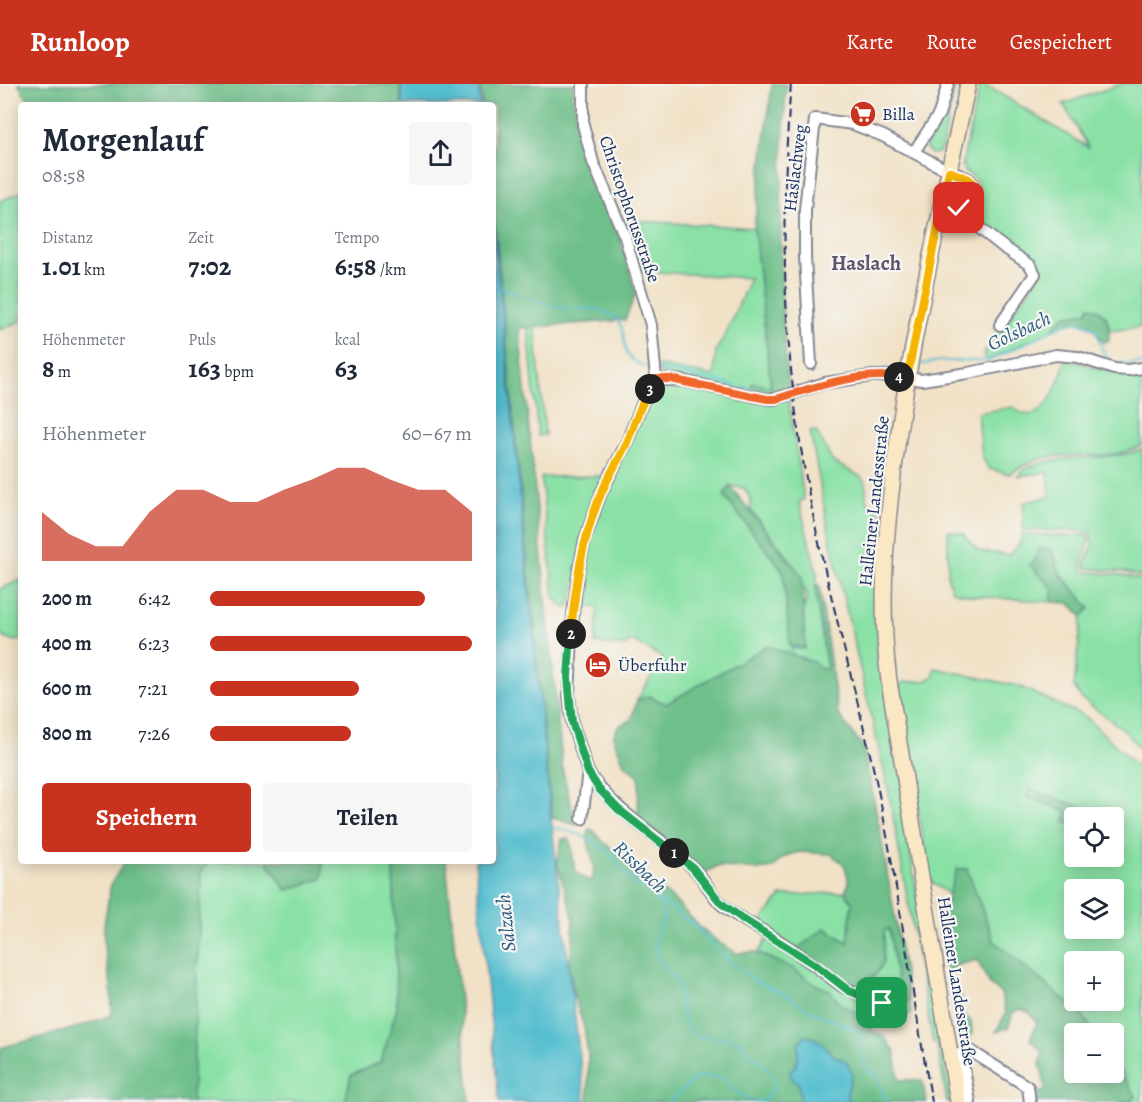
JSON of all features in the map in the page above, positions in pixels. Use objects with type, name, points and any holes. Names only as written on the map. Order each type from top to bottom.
[{"type":"main road","name":"Halleiner Landesstraße","points":[[958,1102],[885,650],[883,583],[908,370],[968,84]]},
{"type":"street","name":"Christophorusstraße","points":[[583,84],[584,124],[593,162],[625,237],[638,278],[651,324],[656,379]]},
{"type":"street","points":[[914,152],[939,114],[948,84]]},
{"type":"street","name":"Haslachweg","points":[[811,364],[805,257],[806,209],[816,119],[853,124],[969,179],[972,183],[971,192],[960,205],[960,213],[1033,269],[1033,279],[999,325]]},
{"type":"street","points":[[899,1015],[882,1003],[849,991],[817,966],[721,903],[693,868],[618,809],[599,789],[588,772],[572,722],[568,695],[572,623],[578,574],[585,539],[601,493],[626,444],[644,399],[656,379],[683,381],[776,399],[825,383],[908,370],[922,380],[1056,355],[1078,357],[1114,369],[1142,368]]},
{"type":"street","points":[[582,819],[588,772]]},
{"type":"street","points":[[970,1102],[961,1053],[969,1050],[1028,1087],[1030,1102]]},
{"type":"green space","points":[[18,84],[400,84],[402,102],[30,102]]},
{"type":"green space","points":[[480,84],[574,84],[573,99],[587,164],[620,238],[636,293],[625,320],[519,328],[563,772],[576,825],[552,818],[496,235],[496,102],[482,102]]},
{"type":"green space","points":[[772,84],[786,84],[781,199],[781,275],[789,389],[769,393],[751,388],[753,383],[771,387],[754,228]]},
{"type":"green space","points":[[952,84],[956,84],[942,147],[939,153],[931,154],[925,147],[941,120]]},
{"type":"green space","points":[[980,84],[984,84],[1089,148],[1063,104],[1121,84],[1142,84],[1142,286],[1139,287],[1141,327],[1110,331],[1106,316],[1087,312],[1065,316],[1050,331],[986,361],[983,354],[1038,277],[1034,263],[967,212],[966,207],[977,191],[978,183],[964,171],[962,165]]},
{"type":"green space","points":[[18,193],[18,322],[0,330],[0,201]]},
{"type":"green space","points":[[622,220],[754,228],[771,388],[753,383],[751,388],[739,390],[660,374],[658,365],[714,376],[716,350],[726,334],[750,278],[641,271]]},
{"type":"green space","points":[[1090,306],[1101,312],[1107,319],[1109,341],[1103,342],[1092,328],[1080,322],[1067,323],[1050,331],[1065,316],[1087,312]]},
{"type":"green space","points":[[535,327],[545,435],[538,436],[528,328]]},
{"type":"green space","points":[[1066,359],[1103,370],[1142,371],[1142,445],[1108,455],[1044,458],[1028,463],[1009,474],[989,469],[982,457],[978,413],[1013,407],[1024,414],[1033,414],[1042,409],[1054,391]]},
{"type":"green space","points":[[662,384],[788,398],[804,499],[799,502],[817,573],[816,595],[827,670],[813,662],[767,646],[666,704],[649,696],[637,700],[663,658],[633,641],[621,647],[595,643],[598,608],[576,605],[593,524],[648,398],[656,386]],"holes":[[[730,486],[744,488],[751,500],[751,511],[794,565],[798,579],[806,591],[807,601],[801,610],[805,649],[794,647],[792,652],[783,571],[724,496]]]},
{"type":"green space","points":[[810,431],[816,431],[833,462],[860,476],[866,483],[866,499],[881,514],[910,852],[951,1102],[947,1102],[937,1044],[933,1043],[888,788],[832,548]]},
{"type":"green space","points":[[1142,449],[1142,577],[1125,572],[1085,568],[1084,565],[1093,545],[1090,534],[1085,531],[1023,530],[1024,503],[1050,496],[1048,472],[1018,476],[1027,468],[1057,460],[1112,456]]},
{"type":"green space","points":[[607,476],[569,606],[566,608],[554,596],[541,477]]},
{"type":"green space","points":[[730,486],[802,576],[805,648],[790,646],[783,571],[724,496]]},
{"type":"green space","points":[[948,531],[963,533],[978,551],[1009,555],[1020,543],[1022,534],[1084,535],[1089,538],[1081,569],[1086,572],[1122,575],[1142,580],[1142,751],[1124,730],[1082,699],[1074,687],[1082,616],[1090,608],[1060,573],[1052,550],[1052,602],[971,596],[952,591],[948,578]]},
{"type":"green space","points":[[1038,548],[1052,550],[1060,573],[1090,608],[1082,616],[1069,603],[1052,602],[1052,588],[1029,564],[1036,559]]},
{"type":"green space","points":[[18,581],[18,640],[9,640],[0,633],[0,589]]},
{"type":"green space","points":[[816,585],[819,585],[838,714],[863,747],[879,825],[909,1001],[900,1001],[889,929],[884,931],[883,964],[861,994],[797,949],[825,928],[848,943],[852,902],[845,892],[849,883],[845,866],[831,854],[800,852],[781,859],[773,868],[758,870],[717,866],[702,875],[638,819],[639,776],[624,764],[613,737],[618,726],[631,720],[637,700],[649,696],[666,704],[767,646],[827,669]]},
{"type":"green space","points":[[935,668],[1018,686],[1086,717],[1142,771],[1140,784],[1142,787],[1142,1102],[1128,1102],[1136,1096],[1124,1078],[1124,1023],[1088,1023],[1077,1011],[1124,1011],[1124,951],[1064,951],[1064,1000],[994,941],[967,869],[957,869],[949,894],[929,879],[899,687],[903,682],[925,681],[933,677]]},
{"type":"green space","points":[[1030,789],[1080,807],[1064,807],[1064,810],[1027,797]]},
{"type":"green space","points":[[590,829],[616,851],[631,867],[639,881],[669,895],[702,929],[721,944],[736,953],[755,952],[794,969],[811,982],[830,991],[841,1005],[866,1017],[873,1031],[883,1036],[895,1051],[899,1080],[922,1080],[927,1102],[588,1102],[588,1054],[569,965],[573,942],[573,916],[557,863],[562,839],[569,838],[575,870],[584,878],[592,881],[594,867],[588,843]]},
{"type":"green space","points":[[123,864],[207,864],[201,871],[192,1102],[0,1102],[0,1048],[79,1027],[112,1015],[111,986],[104,948],[104,925],[111,884]]},
{"type":"green space","points":[[207,864],[269,864],[287,890],[321,879],[323,864],[393,864],[397,1008],[381,1062],[351,1075],[345,1102],[192,1102],[201,871]]},
{"type":"green space","points":[[269,864],[323,864],[322,879],[286,890]]},
{"type":"green space","points":[[393,864],[446,864],[470,1102],[345,1102],[351,1075],[381,1062],[397,1008]]},
{"type":"green space","points":[[957,869],[967,869],[994,941],[1064,1000],[1064,1011],[1077,1011],[1088,1023],[1064,1023],[1064,1083],[1124,1083],[1124,1078],[1136,1096],[1128,1102],[1032,1102],[1033,1097],[1046,1089],[1040,1064],[1043,1053],[1030,1039],[1037,1023],[1029,1012],[1020,1009],[1013,1012],[1008,1028],[996,1032],[1006,1013],[1001,993],[991,986],[977,960],[958,965],[949,972],[952,989],[959,992],[963,1000],[960,1011],[971,1021],[972,1033],[968,1041],[962,1037],[959,1021],[955,1016],[935,903],[946,903]]},
{"type":"green space","points":[[845,892],[852,902],[848,944],[797,949],[758,925],[781,896]]},
{"type":"green space","points":[[889,929],[900,1001],[909,1001],[911,1014],[902,1015],[861,994],[883,964],[884,930]]},
{"type":"green space","points":[[768,937],[899,1016],[868,1020],[841,1005],[830,991],[811,982],[794,969],[758,953]]},
{"type":"water","points":[[401,84],[478,84],[480,102],[403,102]]},
{"type":"water","name":"Salzach","points":[[496,246],[552,827],[585,1102],[499,1102],[475,864],[496,864]]},
{"type":"water","points":[[805,1036],[819,1040],[833,1055],[846,1061],[852,1074],[847,1095],[850,1102],[801,1102],[798,1082],[792,1079],[790,1072],[796,1064],[799,1042]]},
{"type":"waterway","name":"Golsbach","points":[[496,286],[516,293]]},
{"type":"waterway","name":"Golsbach","points":[[525,297],[557,307],[600,310],[612,315],[622,329],[626,351],[630,358],[650,368]]},
{"type":"waterway","name":"Golsbach","points":[[917,365],[939,361],[989,361],[1065,324],[1080,322],[1096,330],[1109,360],[1121,363],[1142,363]]},
{"type":"waterway","name":"Golsbach","points":[[873,371],[903,367]]},
{"type":"waterway","name":"Golsbach","points":[[660,370],[705,380],[716,380],[737,387]]},
{"type":"waterway","name":"Golsbach","points":[[744,387],[769,394],[780,392]]},
{"type":"waterway","name":"Rissbach","points":[[550,827],[568,831],[601,846],[629,878],[658,901],[663,915],[655,942],[656,952],[660,962],[677,984],[687,1027],[697,1036],[738,1041],[767,1069],[774,1081],[773,1088],[769,1095],[760,1102]]},
{"type":"waterway","points":[[659,900],[693,924],[730,962],[757,982],[786,995],[807,1009],[859,1031],[866,1070],[876,1075],[887,1102]]},
{"type":"waterway","name":"Rissbach","points":[[669,1102],[696,1078],[706,1076],[722,1077],[742,1096],[759,1102]]},
{"type":"railway","points":[[791,84],[785,181],[785,278],[797,424],[812,511],[885,824],[932,1102]]},
{"type":"place","name":"Billa","points":[[863,114]]},
{"type":"place","name":"Überfuhr","points":[[598,665]]},
{"type":"district","name":"Haslach","points":[[866,263]]},
{"type":"route","points":[[882,1003],[839,985],[817,966],[721,903],[693,868],[618,809],[599,789],[588,772],[572,722],[568,677],[573,614],[585,539],[601,493],[626,444],[644,399],[656,379],[683,381],[776,399],[825,383],[872,376],[907,378],[949,171],[969,179],[972,183],[971,192],[959,208]]}]
